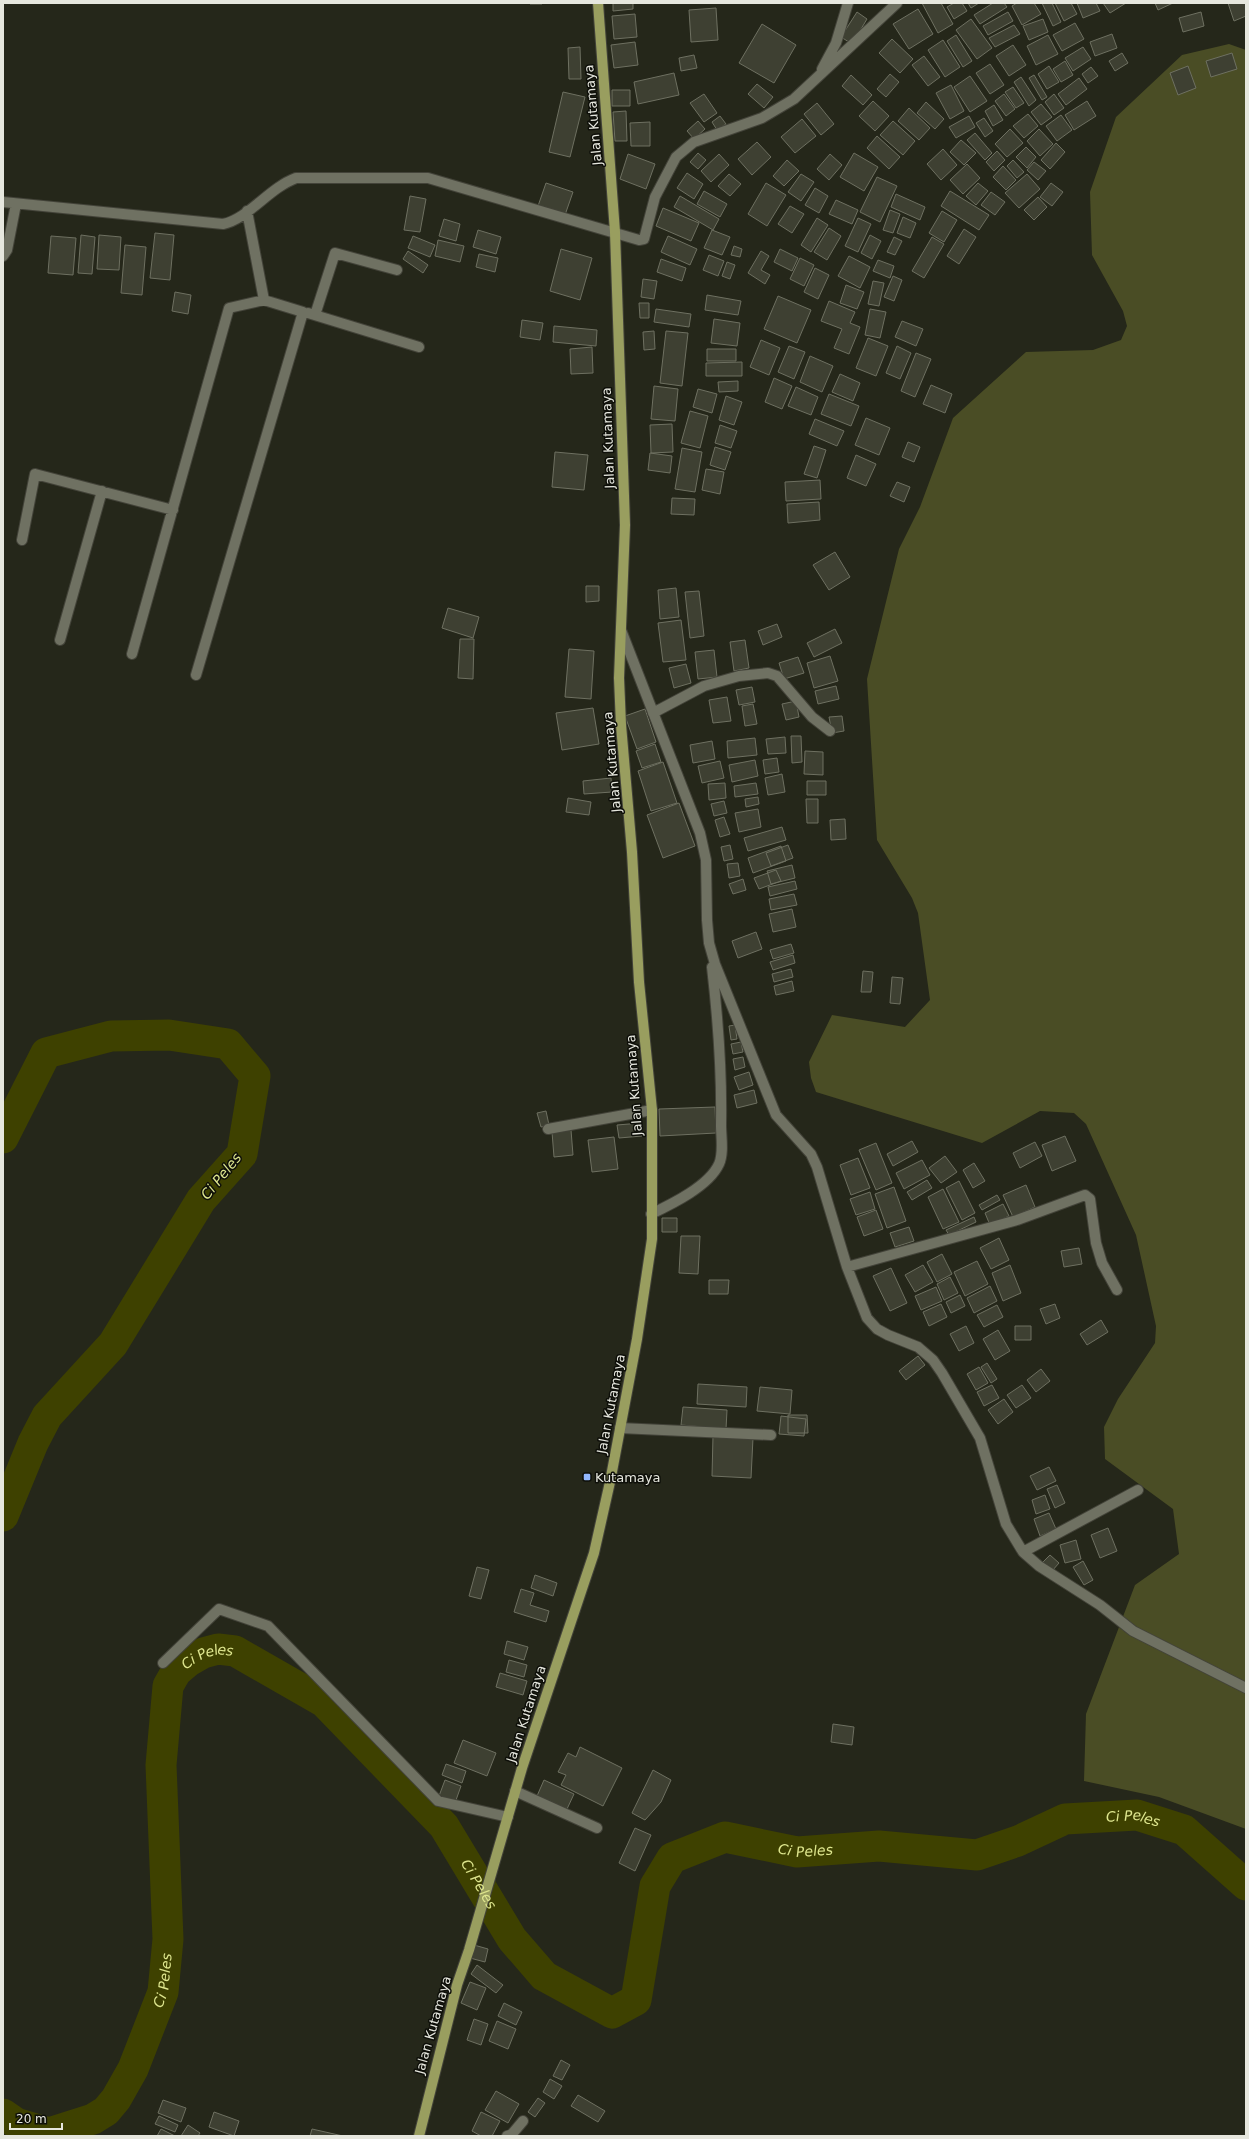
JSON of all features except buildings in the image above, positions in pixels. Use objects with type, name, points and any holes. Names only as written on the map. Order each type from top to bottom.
[{"type":"main road","name":"Jalan Kutamaya","points":[[418,2136],[455,1992],[469,1950],[522,1768],[594,1553],[637,1339],[652,1239],[652,1110],[639,982],[632,852],[621,725],[620,628],[624,525],[615,232],[598,3]]},
{"type":"street","points":[[818,76],[836,43],[848,3]]},
{"type":"street","points":[[3,202],[223,224],[230,222],[279,185],[296,178],[428,178],[644,239],[655,197],[676,157],[694,142],[762,118],[794,99],[897,3]]},
{"type":"street","points":[[3,256],[7,250],[16,204]]},
{"type":"street","points":[[247,210],[264,300]]},
{"type":"street","points":[[315,315],[335,253],[397,270]]},
{"type":"street","points":[[132,654],[229,308],[264,300],[419,347]]},
{"type":"street","points":[[196,675],[302,312]]},
{"type":"street","points":[[22,540],[35,474],[173,510]]},
{"type":"street","points":[[60,640],[102,492]]},
{"type":"street","points":[[620,628],[694,819],[706,860],[707,920],[715,993],[722,1094],[721,1149],[719,1164],[712,1175],[699,1186],[681,1199],[652,1214]]},
{"type":"street","points":[[653,713],[704,686],[739,676],[768,673],[777,676],[812,717],[830,731]]},
{"type":"street","points":[[709,943],[722,982],[769,1102],[776,1115],[811,1154],[817,1167],[847,1268],[867,1318],[877,1329],[918,1347],[933,1360],[942,1373],[980,1438],[1006,1524],[1023,1552],[1039,1566],[1100,1605],[1133,1631],[1246,1688]]},
{"type":"street","points":[[548,1129],[652,1110]]},
{"type":"street","points":[[847,1268],[1017,1220],[1085,1195],[1090,1199],[1096,1243],[1102,1262],[1117,1290]]},
{"type":"street","points":[[620,1428],[771,1435]]},
{"type":"street","points":[[1023,1552],[1138,1490]]},
{"type":"street","points":[[163,1663],[219,1609],[268,1626],[438,1801],[508,1817]]},
{"type":"street","points":[[516,1791],[597,1828]]},
{"type":"street","points":[[507,2136],[512,2134],[523,2121]]},
{"type":"green space","points":[[1229,44],[1246,50],[1246,1829],[1159,1797],[1084,1781],[1086,1714],[1135,1585],[1179,1554],[1173,1509],[1105,1459],[1104,1427],[1118,1399],[1155,1343],[1156,1326],[1136,1235],[1086,1124],[1074,1113],[1040,1111],[982,1143],[816,1092],[811,1078],[809,1062],[832,1015],[905,1027],[930,1000],[918,913],[912,898],[877,840],[867,679],[899,549],[920,507],[953,418],[1026,352],[1093,350],[1121,340],[1127,326],[1123,311],[1092,255],[1090,192],[1116,117],[1182,55]]},
{"type":"waterway","name":"Ci Peles","points":[[3,1138],[46,1053],[111,1036],[169,1035],[228,1044],[255,1076],[242,1154],[201,1200],[113,1344],[47,1416],[33,1443],[3,1516]]},
{"type":"waterway","name":"Ci Peles","points":[[3,2114],[16,2123],[49,2133],[93,2119],[106,2111],[116,2099],[133,2069],[163,1992],[168,1939],[161,1765],[168,1686],[176,1672],[189,1661],[203,1653],[218,1649],[235,1651],[324,1702],[444,1826],[512,1939],[544,1976],[612,2013],[636,2000],[655,1886],[672,1858],[725,1837],[797,1852],[879,1846],[977,1855],[1018,1841],[1065,1819],[1137,1815],[1184,1830],[1246,1885]]},
{"type":"place","name":"Kutamaya","points":[[587,1477]]}]
